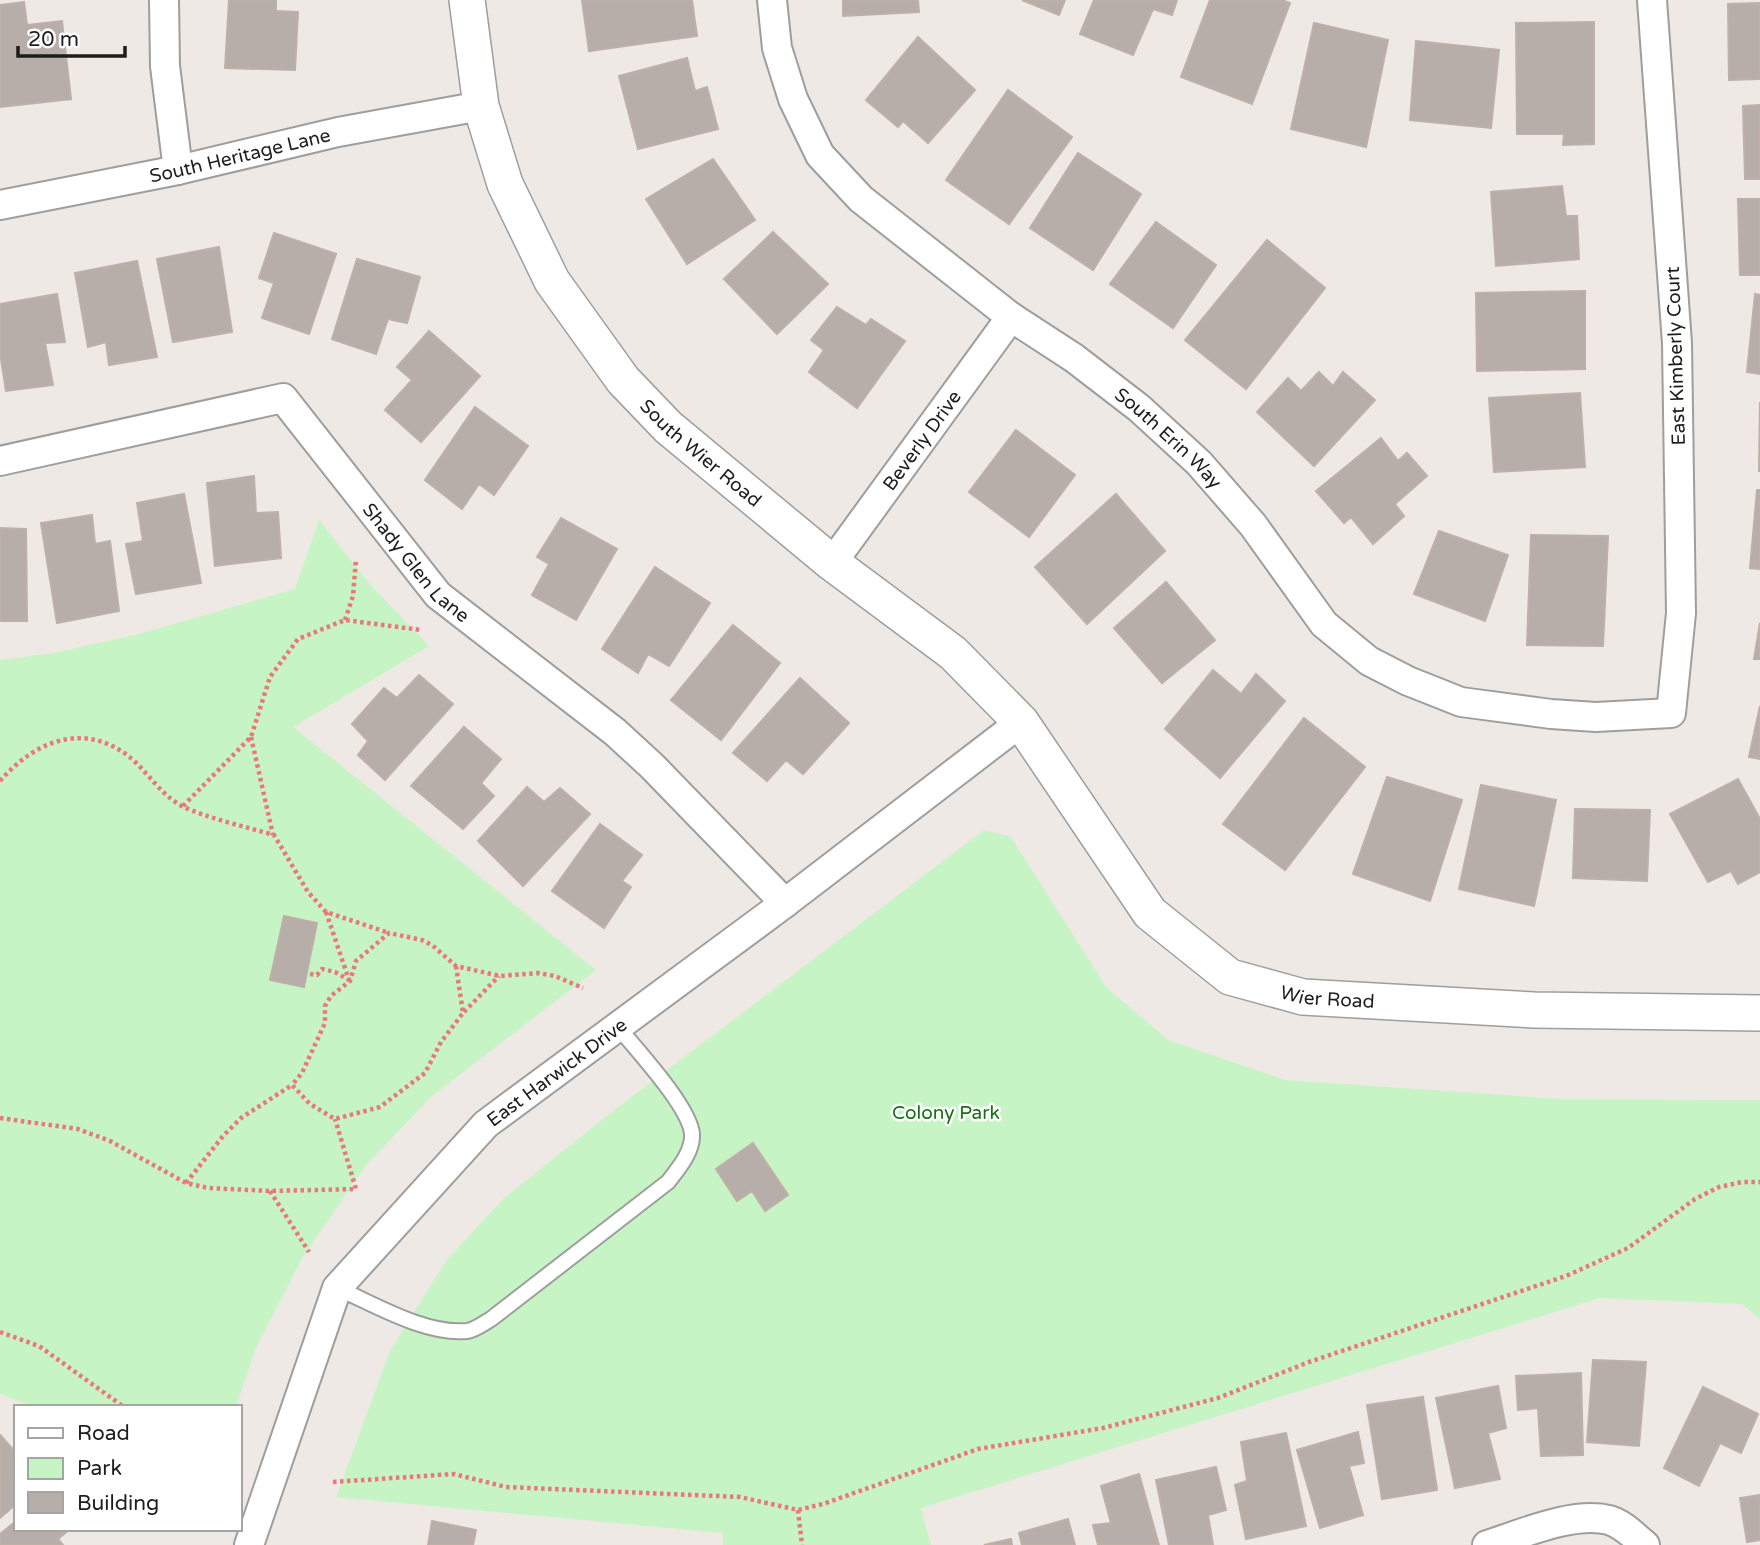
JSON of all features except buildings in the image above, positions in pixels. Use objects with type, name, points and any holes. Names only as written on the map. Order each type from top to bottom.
[{"type":"street","points":[[164,0],[165,66],[178,170]]},
{"type":"street","name":"South Wier Road","points":[[467,0],[481,106],[505,184],[552,281],[622,380],[668,427],[832,563],[953,653],[1021,722]]},
{"type":"street","name":"South Erin Way","points":[[772,0],[777,48],[793,99],[820,155],[861,199],[1011,317],[1074,358],[1139,408],[1199,463],[1253,525],[1324,624],[1369,661],[1408,681],[1461,702],[1596,717],[1671,713]]},
{"type":"street","name":"East Kimberly Court","points":[[1652,0],[1676,343],[1681,613],[1671,713]]},
{"type":"street","name":"South Heritage Lane","points":[[0,205],[178,170],[338,132],[481,106]]},
{"type":"street","name":"Beverly Drive","points":[[832,563],[1011,317]]},
{"type":"street","name":"Shady Glen Lane","points":[[0,461],[283,398],[438,595],[615,732],[652,766],[785,904]]},
{"type":"street","name":"East Harwick Drive","points":[[249,1545],[337,1288],[486,1124],[785,904],[1021,722]]},
{"type":"street","name":"Wier Road","points":[[1021,722],[1150,913],[1230,977],[1303,997],[1534,1010],[1760,1013]]},
{"type":"street","points":[[1487,1545],[1580,1517],[1610,1520],[1630,1531],[1645,1545]]},
{"type":"lane","points":[[337,1288],[422,1325],[442,1330],[470,1331],[491,1319],[668,1182],[686,1157],[692,1134],[682,1108],[618,1027]]},
{"type":"path","points":[[345,620],[353,596],[356,559]]},
{"type":"path","points":[[183,806],[251,737],[270,677],[298,639],[345,620],[421,630]]},
{"type":"path","points":[[0,781],[17,764],[47,745],[76,737],[90,738],[128,756],[165,795],[183,806],[274,835]]},
{"type":"path","points":[[251,737],[274,835],[308,892],[326,912],[349,981]]},
{"type":"path","points":[[326,912],[388,933],[422,940],[432,945],[456,966],[500,976],[538,972],[583,988]]},
{"type":"path","points":[[186,1183],[223,1136],[241,1118],[292,1085],[302,1073],[325,1023],[325,1006],[331,996],[349,981],[356,961],[388,933]]},
{"type":"path","points":[[456,966],[463,1013]]},
{"type":"path","points":[[310,974],[317,975],[322,969],[335,972],[349,981]]},
{"type":"path","points":[[335,1119],[380,1107],[425,1073],[441,1042],[463,1013],[500,976]]},
{"type":"path","points":[[0,1118],[78,1129],[110,1142],[186,1183],[208,1188],[270,1191],[356,1189],[335,1119],[310,1104],[292,1085]]},
{"type":"path","points":[[333,1482],[454,1474],[506,1487],[740,1497],[797,1510],[823,1504],[978,1450],[1103,1428],[1218,1398],[1309,1362],[1566,1276],[1628,1248],[1695,1199],[1719,1187],[1742,1182],[1760,1182]]},
{"type":"path","points":[[270,1191],[309,1252]]},
{"type":"path","points":[[0,1332],[39,1346],[121,1405]]},
{"type":"path","points":[[797,1510],[802,1545]]},
{"type":"green space","points":[[319,520],[369,583],[429,646],[293,727],[596,970],[432,1096],[367,1164],[302,1258],[255,1350],[237,1405],[30,1405],[0,1394],[0,660],[53,653],[139,634],[295,589]]},
{"type":"green space","name":"Colony Park","points":[[984,830],[1011,837],[1106,987],[1168,1040],[1285,1080],[1562,1099],[1760,1100],[1760,1319],[1742,1304],[1600,1298],[921,1508],[931,1545],[723,1545],[723,1533],[336,1497],[390,1351],[446,1261],[503,1199],[617,1108]]}]
